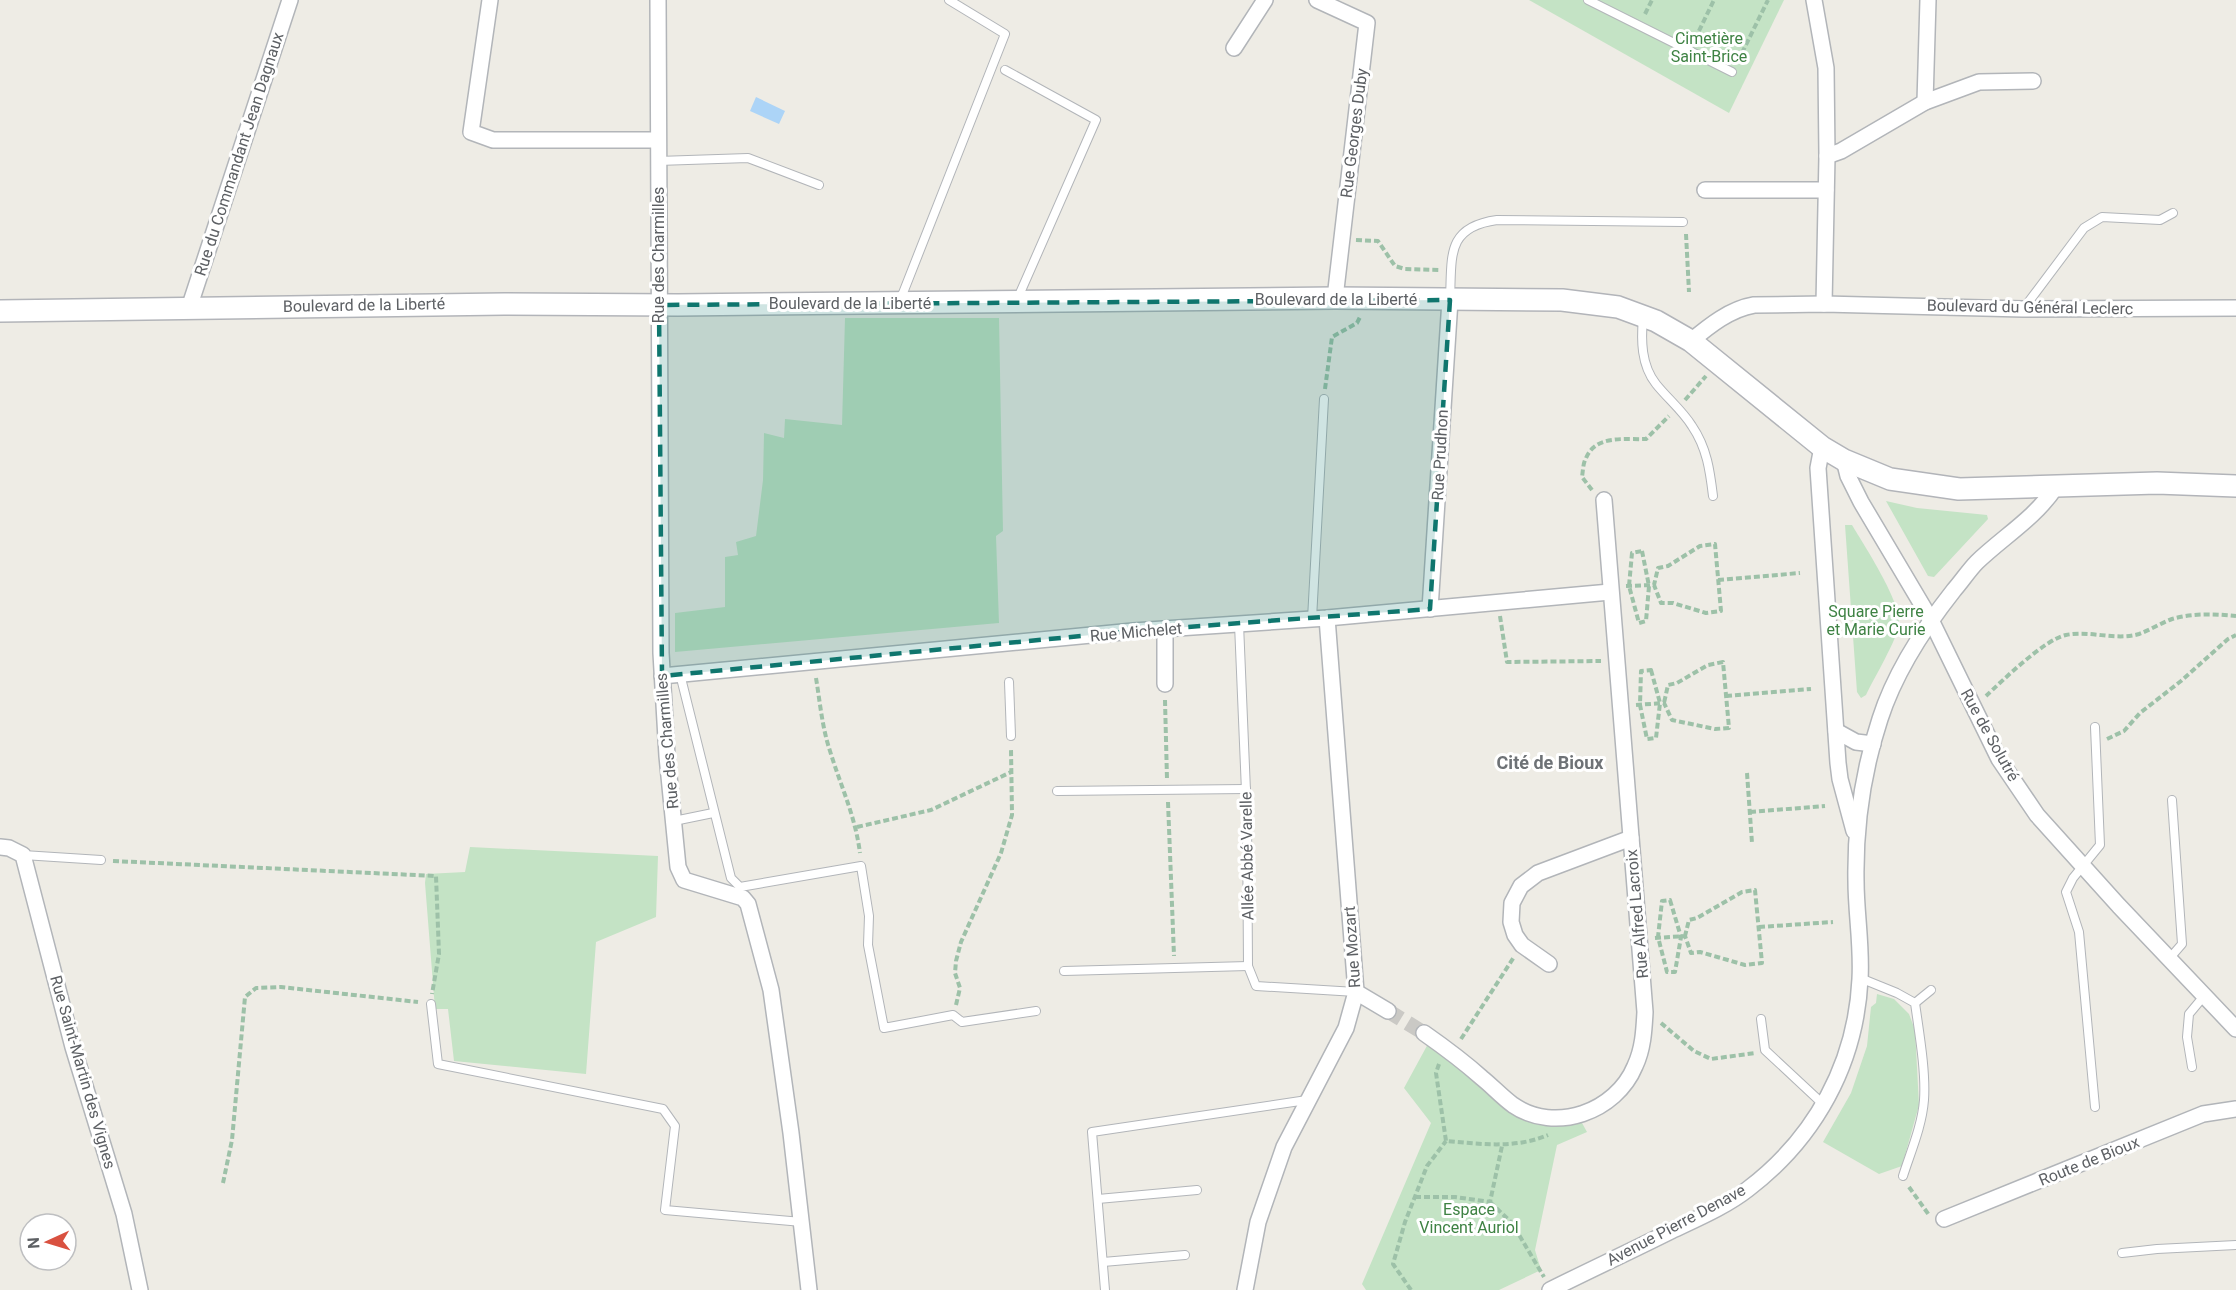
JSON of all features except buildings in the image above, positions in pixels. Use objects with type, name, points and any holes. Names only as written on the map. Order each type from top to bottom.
[{"type":"main road","name":"Boulevard de la Liberté","points":[[0,311],[504,304],[659,305],[1335,298],[1562,300],[1618,307],[1643,315],[1691,341],[1822,447],[1844,460],[1890,479],[1959,489],[2055,488],[2157,483],[2236,486]]},
{"type":"street","name":"Rue du Commandant Jean Dagnaux","points":[[189,308],[290,0]]},
{"type":"street","points":[[490,0],[471,132],[493,140],[658,140]]},
{"type":"street","name":"Rue des Charmilles","points":[[658,0],[662,676],[678,867],[684,880],[732,888],[748,904],[771,990],[810,1290]]},
{"type":"street","points":[[1234,48],[1265,0]]},
{"type":"street","name":"Rue Georges Duby","points":[[1317,0],[1367,23],[1335,298]]},
{"type":"street","points":[[1814,0],[1826,68],[1824,304]]},
{"type":"street","points":[[1925,102],[1928,0]]},
{"type":"street","points":[[1827,156],[1841,151],[1925,102],[1979,82],[2033,81]]},
{"type":"street","points":[[1705,190],[1826,190]]},
{"type":"street","name":"Rue Prudhon","points":[[1430,609],[1450,300]]},
{"type":"street","name":"Boulevard du Général Leclerc","points":[[1691,341],[1719,319],[1746,306],[1824,304],[2023,309],[2236,308]]},
{"type":"street","name":"Avenue Pierre Denave","points":[[1822,447],[1818,468],[1840,779],[1857,840]]},
{"type":"street","name":"Rue de Solutré","points":[[1844,460],[1848,476],[1861,502],[1931,620],[1999,759],[2037,814],[2236,1029]]},
{"type":"street","name":"Avenue Pierre Denave","points":[[1550,1290],[1703,1215],[1746,1191],[1781,1160],[1808,1131],[1824,1105],[1845,1059],[1856,1016],[1860,978],[1856,880],[1857,840],[1862,788],[1880,718],[1897,679],[1931,620],[1976,563],[2045,504],[2055,488]]},
{"type":"street","name":"Rue Alfred Lacroix","points":[[1424,1033],[1447,1049],[1513,1105],[1531,1114],[1550,1118],[1574,1116],[1592,1110],[1610,1100],[1625,1085],[1635,1067],[1643,1043],[1645,1012],[1604,500]]},
{"type":"street","name":"Rue Michelet","points":[[662,676],[1165,629],[1327,618],[1610,592]]},
{"type":"street","name":"Rue Mozart","points":[[1245,1290],[1258,1222],[1284,1147],[1346,1028],[1356,992],[1327,618]]},
{"type":"street","points":[[1165,629],[1165,684]]},
{"type":"street","points":[[1836,731],[1856,742],[1873,744]]},
{"type":"street","points":[[1550,964],[1522,945],[1515,935],[1511,922],[1512,903],[1521,886],[1538,873],[1631,838]]},
{"type":"street","points":[[0,847],[9,848],[23,855]]},
{"type":"street","name":"Rue Saint-Martin des Vignes","points":[[23,855],[73,1047],[124,1214],[140,1290]]},
{"type":"street","points":[[1356,992],[1388,1011]]},
{"type":"street","name":"Route de Bioux","points":[[1944,1219],[2203,1114],[2236,1109]]},
{"type":"lane","points":[[896,303],[903,293],[1005,34],[949,0]]},
{"type":"lane","points":[[1588,0],[1732,72]]},
{"type":"lane","points":[[1005,70],[1096,120],[1017,302]]},
{"type":"lane","points":[[658,161],[748,158],[819,185]]},
{"type":"lane","points":[[2023,309],[2084,228],[2102,218],[2160,220],[2173,213]]},
{"type":"lane","points":[[1450,300],[1451,270],[1459,237],[1469,228],[1480,223],[1497,220],[1683,222]]},
{"type":"lane","points":[[1643,315],[1641,337],[1644,360],[1654,383],[1680,406],[1694,428],[1707,454],[1713,496]]},
{"type":"lane","points":[[1311,619],[1324,399]]},
{"type":"lane","name":"Allée Abbé Varelle","points":[[1239,624],[1246,789],[1248,966]]},
{"type":"lane","points":[[680,674],[732,888],[861,866],[870,916],[868,945],[884,1028],[953,1016],[962,1022],[1036,1011]]},
{"type":"lane","points":[[1009,682],[1011,736]]},
{"type":"lane","points":[[2095,727],[2100,845],[2073,878],[2066,892],[2079,932],[2095,1107]]},
{"type":"lane","points":[[1057,791],[1246,789]]},
{"type":"lane","points":[[2169,959],[2182,944],[2172,800]]},
{"type":"lane","points":[[674,821],[713,813]]},
{"type":"lane","points":[[23,855],[101,860]]},
{"type":"lane","points":[[1064,971],[1248,966],[1256,986],[1356,992]]},
{"type":"lane","points":[[1860,978],[1915,1003]]},
{"type":"lane","points":[[1915,1003],[1931,990]]},
{"type":"lane","points":[[2192,1067],[2187,1037],[2189,1014],[2204,996]]},
{"type":"lane","points":[[1903,1176],[1919,1130],[1924,1099],[1915,1003]]},
{"type":"lane","points":[[431,1004],[438,1064],[663,1109],[675,1126],[665,1210],[802,1222]]},
{"type":"lane","points":[[1761,1019],[1765,1050],[1824,1105]]},
{"type":"lane","points":[[1105,1290],[1092,1132],[1307,1100]]},
{"type":"lane","points":[[1098,1199],[1197,1190]]},
{"type":"lane","points":[[2122,1253],[2236,1245]]},
{"type":"lane","points":[[1103,1263],[1185,1255]]},
{"type":"path","points":[[1689,50],[1714,0]]},
{"type":"path","points":[[1732,72],[1768,0]]},
{"type":"path","points":[[1683,222],[1689,292]]},
{"type":"path","points":[[1342,230],[1357,240],[1378,242],[1395,266],[1405,269],[1451,270]]},
{"type":"path","points":[[1324,399],[1332,337],[1357,323],[1367,298]]},
{"type":"path","points":[[1604,500],[1588,487],[1582,477],[1586,457],[1592,448],[1608,439],[1646,439],[1706,377]]},
{"type":"path","points":[[1652,585],[1642,551],[1632,553],[1629,586],[1639,622],[1646,621],[1652,585],[1658,568],[1668,566],[1700,546],[1715,544],[1721,611],[1706,613],[1673,603],[1661,603],[1652,585]]},
{"type":"path","points":[[1718,580],[1800,573]]},
{"type":"path","points":[[1629,586],[1652,585]]},
{"type":"path","points":[[1498,603],[1507,662],[1616,661]]},
{"type":"path","points":[[1985,697],[2016,668],[2064,635],[2098,634],[2122,637],[2140,633],[2174,619],[2196,615],[2236,616]]},
{"type":"path","points":[[2096,744],[2124,731],[2140,713],[2181,681],[2228,639],[2236,635]]},
{"type":"path","points":[[813,662],[821,716],[830,750],[857,827],[861,866]]},
{"type":"path","points":[[1662,703],[1652,670],[1641,671],[1640,705],[1647,738],[1656,738],[1662,703],[1668,685],[1677,683],[1708,664],[1723,662],[1729,728],[1715,729],[1672,720],[1662,703]]},
{"type":"path","points":[[1165,684],[1175,968]]},
{"type":"path","points":[[1726,696],[1811,689]]},
{"type":"path","points":[[1640,705],[1662,703]]},
{"type":"path","points":[[953,1016],[960,988],[955,973],[961,942],[1001,853],[1012,815],[1011,736]]},
{"type":"path","points":[[857,827],[931,810],[1011,772]]},
{"type":"path","points":[[1747,773],[1752,843]]},
{"type":"path","points":[[1750,812],[1825,806]]},
{"type":"path","points":[[101,860],[436,876],[439,954],[431,1004],[281,987],[256,988],[245,997],[232,1140],[223,1183]]},
{"type":"path","points":[[1683,936],[1670,900],[1662,901],[1658,938],[1667,972],[1676,972],[1683,936],[1689,920],[1697,918],[1742,892],[1755,890],[1762,963],[1745,965],[1701,952],[1691,953],[1683,936]]},
{"type":"path","points":[[1759,927],[1833,922]]},
{"type":"path","points":[[1658,938],[1683,936]]},
{"type":"path","points":[[1411,1290],[1393,1264],[1414,1197],[1427,1166],[1446,1141],[1437,1073],[1447,1049],[1522,945]]},
{"type":"path","points":[[1645,1012],[1671,1030],[1694,1051],[1711,1059],[1731,1058],[1765,1050]]},
{"type":"path","points":[[1446,1141],[1502,1146],[1555,1132]]},
{"type":"path","points":[[1490,1202],[1502,1146]]},
{"type":"path","points":[[1903,1176],[1911,1192],[1928,1215],[1944,1219]]},
{"type":"path","points":[[1414,1197],[1455,1197],[1490,1202],[1512,1223],[1537,1265]]},
{"type":"highlighted area","points":[[1450,300],[1430,609],[1133,631],[662,676],[659,305]]},
{"type":"green space","name":"Cimetière Saint-Brice","points":[[1529,0],[1784,0],[1729,113]]},
{"type":"green space","points":[[845,318],[999,318],[1003,531],[996,536],[999,623],[675,652],[675,613],[725,607],[725,557],[738,555],[736,542],[756,536],[763,480],[764,433],[784,438],[785,419],[842,425]]},
{"type":"green space","points":[[1886,501],[1917,508],[1987,515],[1988,519],[1934,577],[1928,576]]},
{"type":"green space","name":"Square Pierre et Marie Curie","points":[[1845,525],[1852,525],[1881,574],[1895,602],[1899,624],[1885,659],[1866,695],[1861,698],[1857,692]]},
{"type":"green space","points":[[470,847],[658,856],[656,917],[596,942],[586,1074],[454,1061],[448,1009],[435,1009],[425,883],[426,874],[465,872]]},
{"type":"green space","points":[[1877,994],[1894,999],[1909,1014],[1915,1030],[1919,1105],[1902,1166],[1879,1174],[1823,1142],[1851,1093],[1867,1046],[1871,1007],[1876,1003]]},
{"type":"green space","name":"Espace Vincent Auriol","points":[[1429,1042],[1508,1107],[1539,1125],[1582,1123],[1587,1132],[1557,1145],[1535,1250],[1541,1270],[1499,1290],[1366,1290],[1362,1284],[1431,1123],[1404,1088]]},
{"type":"water","points":[[756,97],[785,111],[779,124],[750,111]]},
{"type":"tunnel","points":[[1388,1011],[1424,1033]]},
{"type":"district","name":"Cité de Bioux","points":[[1550,762]]}]
